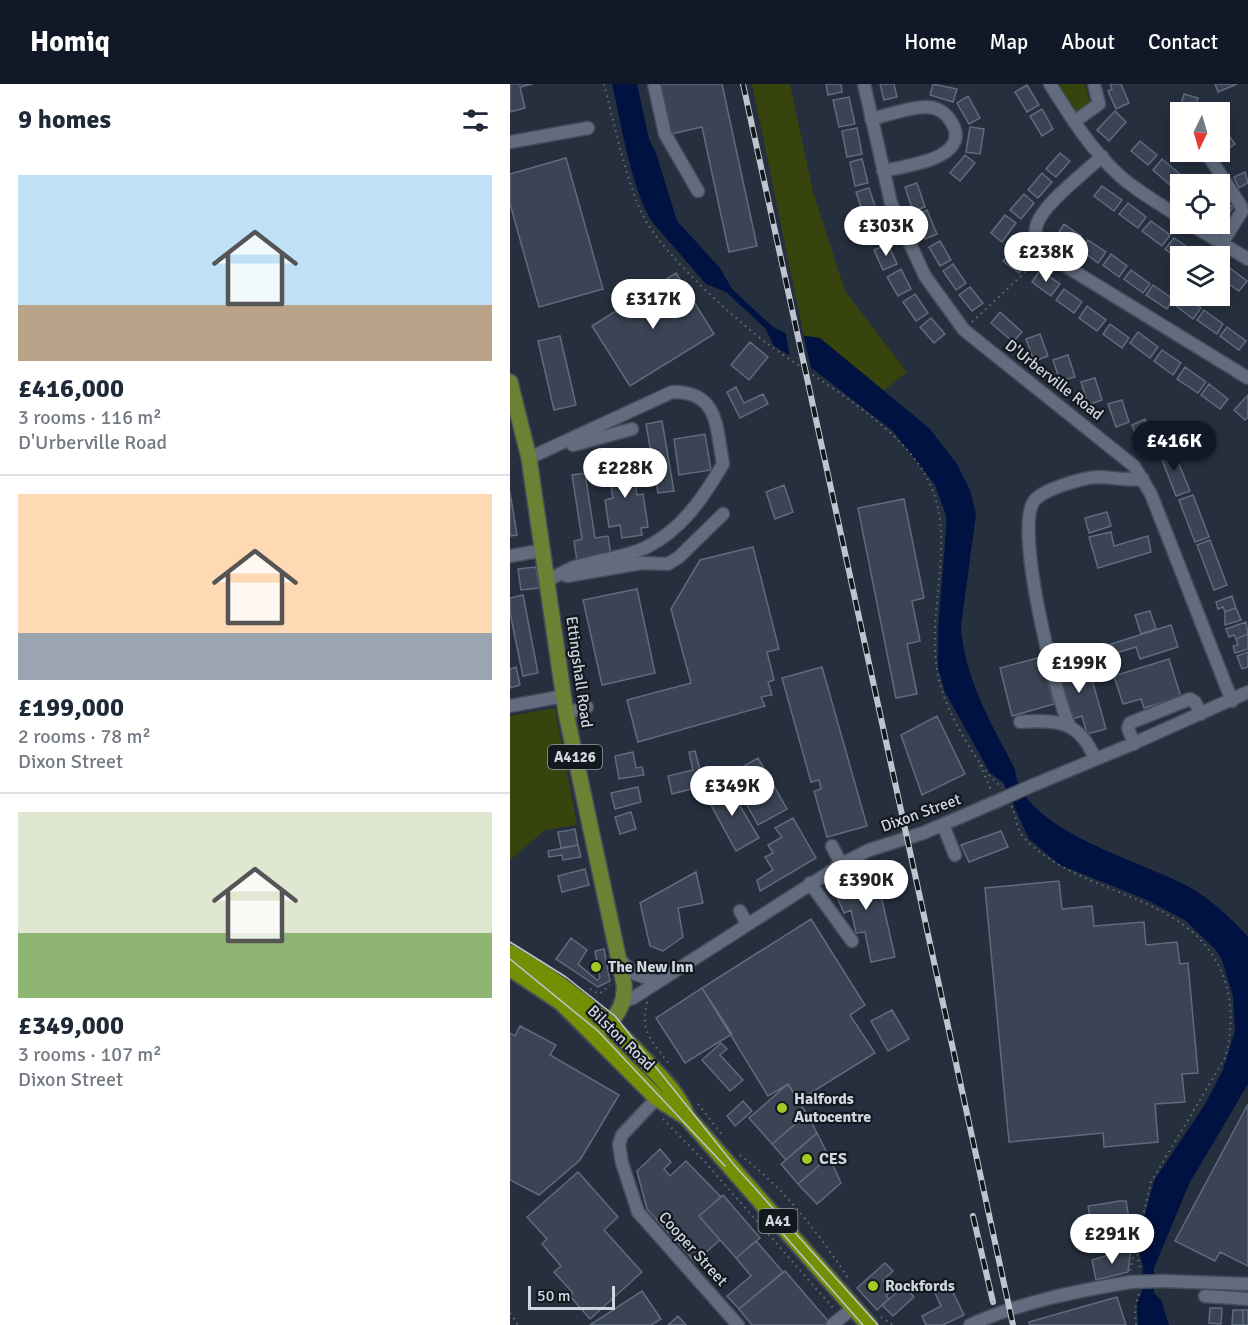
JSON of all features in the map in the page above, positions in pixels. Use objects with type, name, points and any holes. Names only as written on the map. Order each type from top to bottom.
[{"type":"highway","name":"Bilston Road","points":[[510,953],[575,995],[610,1023],[680,1100],[687,1117],[842,1316],[874,1320]]},
{"type":"highway","name":"Bilston Road","points":[[510,968],[561,1002],[594,1034],[653,1102],[687,1117]]},
{"type":"main road","name":"Ettingshall Road","points":[[510,382],[529,458],[566,713],[620,960],[624,1001]]},
{"type":"main road","points":[[594,1034],[610,1023],[624,1001]]},
{"type":"street","points":[[654,84],[665,134],[698,191]]},
{"type":"street","name":"D'Urberville Road","points":[[864,84],[891,203],[925,276],[964,330],[1120,453],[1143,479],[1151,494],[1232,701]]},
{"type":"street","points":[[1050,84],[1074,122],[1102,156],[1137,190],[1170,211]]},
{"type":"street","points":[[1074,122],[1099,104],[1094,84]]},
{"type":"street","points":[[872,119],[926,107],[943,112],[952,124],[955,134],[954,143],[938,157],[883,171]]},
{"type":"street","points":[[510,142],[588,128]]},
{"type":"street","points":[[1102,156],[1047,209],[1037,223],[1038,245],[1046,254],[1248,378]]},
{"type":"street","points":[[1212,162],[1242,211],[1222,243]]},
{"type":"street","points":[[1207,234],[1248,259]]},
{"type":"street","points":[[529,458],[672,392],[688,391],[700,395],[711,407],[723,464],[696,507],[679,525],[646,548],[579,565],[548,580]]},
{"type":"street","points":[[529,458],[632,429]]},
{"type":"street","points":[[1069,725],[1049,657],[1034,583],[1028,528],[1030,512],[1034,501],[1066,484],[1097,477],[1130,481],[1143,479]]},
{"type":"street","points":[[548,580],[642,563],[668,564],[723,514]]},
{"type":"street","points":[[510,556],[544,550]]},
{"type":"street","name":"Dixon Street","points":[[624,1001],[706,957],[747,924],[768,917],[810,883],[841,864],[885,844],[943,825],[1004,797],[1134,744],[1248,692]]},
{"type":"street","points":[[510,706],[564,696]]},
{"type":"street","points":[[1134,744],[1128,728],[1130,723],[1190,699],[1195,702],[1201,714]]},
{"type":"street","points":[[566,713],[587,707]]},
{"type":"street","points":[[1020,722],[1053,720],[1069,725],[1088,743],[1095,759]]},
{"type":"street","points":[[943,825],[955,855]]},
{"type":"street","points":[[832,846],[841,864]]},
{"type":"street","points":[[810,883],[852,941]]},
{"type":"street","points":[[740,911],[747,924]]},
{"type":"street","points":[[620,960],[635,974],[658,982]]},
{"type":"street","name":"Cooper Street","points":[[653,1102],[622,1135],[620,1144],[622,1163],[638,1212],[738,1325]]},
{"type":"street","points":[[970,1325],[1002,1310],[1078,1288],[1130,1278],[1248,1284]]},
{"type":"street","points":[[1205,1296],[1248,1299]]},
{"type":"path","points":[[604,84],[634,192],[647,222],[663,243],[703,286],[768,344],[820,378],[887,431],[913,458],[929,481],[938,507],[942,533],[933,630],[937,667],[947,703],[978,759],[1004,797],[1021,834],[1037,850],[1059,866],[1164,913],[1190,928],[1218,963],[1226,983],[1231,1010],[1225,1058],[1151,1182],[1130,1278]]},
{"type":"path","points":[[964,330],[1046,254]]},
{"type":"path","points":[[978,759],[993,794],[1004,797]]},
{"type":"path","points":[[588,988],[599,994],[611,985],[624,984]]},
{"type":"path","points":[[641,993],[648,1003],[644,1013],[645,1032],[674,1071]]},
{"type":"path","points":[[693,1097],[725,1137]]},
{"type":"path","points":[[653,1102],[842,1316]]},
{"type":"path","points":[[738,1153],[766,1175],[811,1226],[850,1282]]},
{"type":"path","points":[[510,1313],[518,1325]]},
{"type":"path","points":[[874,1320],[892,1325]]},
{"type":"green space","points":[[752,84],[790,84],[813,192],[845,291],[907,372],[883,391],[820,338],[804,336]]},
{"type":"green space","points":[[1058,84],[1085,84],[1090,102],[1075,114]]},
{"type":"green space","points":[[555,708],[577,825],[545,830],[510,860],[510,716]]},
{"type":"water","points":[[612,84],[637,84],[649,139],[656,153],[677,221],[720,268],[732,289],[773,327],[785,333],[820,338],[929,428],[957,464],[970,490],[976,514],[961,626],[963,645],[980,700],[1015,769],[1022,791],[1038,810],[1060,827],[1087,842],[1169,877],[1197,892],[1221,910],[1248,937],[1248,1084],[1189,1184],[1154,1268],[1154,1293],[1161,1300],[1169,1325],[1138,1325],[1137,1303],[1142,1292],[1143,1266],[1137,1244],[1155,1179],[1204,1106],[1223,1070],[1235,1031],[1233,996],[1222,960],[1216,950],[1185,920],[1145,899],[1060,865],[1029,839],[1003,782],[990,773],[945,692],[938,667],[938,630],[946,515],[935,485],[893,431],[813,369],[774,346],[765,328],[726,292],[706,284],[654,224],[646,211],[633,177]]},
{"type":"pier","points":[[785,329],[803,333],[812,372],[790,358]]},
{"type":"building","points":[[510,84],[533,84],[520,87],[525,108],[510,112]]},
{"type":"building","points":[[660,84],[722,84],[757,246],[729,252],[702,127],[671,134]]},
{"type":"building","points":[[826,84],[841,84],[842,92],[828,95]]},
{"type":"building","points":[[880,84],[894,84],[897,97],[884,100]]},
{"type":"building","points":[[933,84],[957,89],[953,102],[930,95]]},
{"type":"building","points":[[1110,84],[1121,84],[1129,103],[1116,109],[1108,91],[1112,89]]},
{"type":"building","points":[[1215,84],[1237,84],[1218,92]]},
{"type":"building","points":[[1027,85],[1039,105],[1027,112],[1015,92]]},
{"type":"building","points":[[1184,94],[1198,98],[1197,102],[1182,102]]},
{"type":"building","points":[[968,96],[980,118],[969,124],[957,103]]},
{"type":"building","points":[[849,97],[855,124],[839,127],[833,100]]},
{"type":"building","points":[[1042,109],[1053,129],[1042,136],[1030,116]]},
{"type":"building","points":[[1115,111],[1126,122],[1109,141],[1097,130]]},
{"type":"building","points":[[970,127],[984,129],[980,154],[966,152]]},
{"type":"building","points":[[857,128],[862,154],[847,157],[842,131]]},
{"type":"building","points":[[1230,137],[1235,144],[1230,147]]},
{"type":"building","points":[[1140,141],[1157,155],[1148,165],[1131,151]]},
{"type":"building","points":[[1060,153],[1070,161],[1056,177],[1046,169]]},
{"type":"building","points":[[965,155],[975,163],[960,181],[950,173]]},
{"type":"building","points":[[566,158],[603,289],[539,307],[510,204],[510,174]]},
{"type":"building","points":[[862,159],[868,183],[855,186],[850,162]]},
{"type":"building","points":[[1162,159],[1180,174],[1170,174],[1170,185],[1153,170]]},
{"type":"building","points":[[1245,172],[1248,183],[1239,188],[1234,177]]},
{"type":"building","points":[[1042,173],[1052,182],[1038,198],[1028,190]]},
{"type":"building","points":[[917,183],[925,207],[913,211],[905,187]]},
{"type":"building","points":[[1102,186],[1122,200],[1114,211],[1094,196]]},
{"type":"building","points":[[869,188],[877,212],[864,216],[856,192]]},
{"type":"building","points":[[1024,194],[1034,203],[1021,219],[1010,210]]},
{"type":"building","points":[[1128,203],[1146,217],[1138,228],[1119,214]]},
{"type":"building","points":[[927,210],[937,234],[925,239],[915,216]]},
{"type":"building","points":[[1005,215],[1016,223],[1002,242],[991,233]]},
{"type":"building","points":[[876,218],[885,239],[871,245],[863,223]]},
{"type":"building","points":[[1151,221],[1170,235],[1162,246],[1142,231]]},
{"type":"building","points":[[1064,224],[1081,236],[1074,247],[1057,235]]},
{"type":"building","points":[[1174,238],[1186,246],[1170,246],[1170,253],[1165,249]]},
{"type":"building","points":[[1088,240],[1106,252],[1098,263],[1081,250]]},
{"type":"building","points":[[940,241],[951,260],[940,266],[929,247]]},
{"type":"building","points":[[888,244],[897,264],[883,270],[874,250]]},
{"type":"building","points":[[1012,250],[1027,262],[1019,273],[1003,261]]},
{"type":"building","points":[[1111,254],[1127,266],[1119,277],[1103,265]]},
{"type":"building","points":[[953,264],[966,283],[956,290],[943,271]]},
{"type":"building","points":[[1230,268],[1247,281],[1239,291],[1230,285]]},
{"type":"building","points":[[901,269],[911,289],[898,296],[887,277]]},
{"type":"building","points":[[1040,270],[1060,284],[1051,296],[1032,282]]},
{"type":"building","points":[[1131,270],[1150,284],[1143,293],[1124,279]]},
{"type":"building","points":[[676,273],[714,334],[630,386],[592,326]]},
{"type":"building","points":[[1153,285],[1170,297],[1170,304],[1167,309],[1146,295]]},
{"type":"building","points":[[970,287],[983,303],[972,311],[959,295]]},
{"type":"building","points":[[1064,289],[1082,302],[1074,313],[1056,300]]},
{"type":"building","points":[[915,294],[928,313],[916,321],[903,302]]},
{"type":"building","points":[[1087,306],[1106,320],[1097,331],[1079,318]]},
{"type":"building","points":[[1176,306],[1201,308],[1193,319]]},
{"type":"building","points":[[1204,310],[1223,324],[1217,334],[1197,320]]},
{"type":"building","points":[[1000,312],[1022,332],[1013,342],[991,323]]},
{"type":"building","points":[[931,318],[945,334],[934,343],[920,327]]},
{"type":"building","points":[[1110,324],[1129,338],[1122,348],[1103,334]]},
{"type":"building","points":[[1227,327],[1246,341],[1239,350],[1220,336]]},
{"type":"building","points":[[1138,332],[1158,347],[1150,358],[1130,343]]},
{"type":"building","points":[[1040,334],[1048,356],[1034,361],[1026,339]]},
{"type":"building","points":[[560,336],[576,405],[554,410],[538,341]]},
{"type":"building","points":[[750,342],[768,357],[749,380],[731,365]]},
{"type":"building","points":[[1162,350],[1181,363],[1173,375],[1154,361]]},
{"type":"building","points":[[1068,355],[1075,377],[1060,381],[1053,360]]},
{"type":"building","points":[[1185,367],[1206,382],[1198,393],[1177,379]]},
{"type":"building","points":[[1095,378],[1102,400],[1088,405],[1081,382]]},
{"type":"building","points":[[1209,384],[1228,399],[1220,409],[1201,395]]},
{"type":"building","points":[[736,387],[744,403],[763,394],[768,404],[740,418],[727,392]]},
{"type":"building","points":[[1248,395],[1248,417],[1245,420],[1234,410]]},
{"type":"building","points":[[1122,400],[1129,422],[1116,427],[1108,404]]},
{"type":"building","points":[[1145,419],[1155,443],[1142,449],[1132,425]]},
{"type":"building","points":[[662,421],[674,491],[658,493],[646,424]]},
{"type":"building","points":[[705,434],[711,470],[679,475],[674,439]]},
{"type":"building","points":[[1172,447],[1190,491],[1176,496],[1159,452]]},
{"type":"building","points":[[631,456],[637,495],[643,494],[648,527],[641,528],[642,535],[622,538],[620,525],[609,527],[605,500],[613,498],[606,459]]},
{"type":"building","points":[[585,473],[595,538],[608,536],[611,555],[577,561],[574,541],[582,539],[572,475]]},
{"type":"building","points":[[784,485],[793,512],[775,519],[766,492]]},
{"type":"building","points":[[510,492],[517,535],[510,536]]},
{"type":"building","points":[[1193,495],[1209,537],[1195,542],[1179,500]]},
{"type":"building","points":[[904,499],[924,598],[912,601],[920,641],[907,644],[917,694],[896,698],[858,508]]},
{"type":"building","points":[[1107,512],[1111,526],[1089,533],[1085,518]]},
{"type":"building","points":[[1111,532],[1114,546],[1148,536],[1151,552],[1098,568],[1089,537]]},
{"type":"building","points":[[1210,540],[1227,585],[1214,590],[1197,545]]},
{"type":"building","points":[[753,547],[779,649],[767,652],[774,680],[768,682],[772,695],[761,697],[765,706],[638,742],[627,700],[691,683],[671,609],[700,560]]},
{"type":"building","points":[[536,567],[539,588],[521,590],[518,569]]},
{"type":"building","points":[[637,589],[655,673],[602,685],[583,600]]},
{"type":"building","points":[[523,595],[538,673],[523,676],[510,613],[510,598]]},
{"type":"building","points":[[1232,596],[1236,608],[1225,612],[1223,607],[1218,609],[1216,602]]},
{"type":"building","points":[[1236,608],[1241,620],[1225,625],[1225,612]]},
{"type":"building","points":[[1150,611],[1156,629],[1141,634],[1135,615]]},
{"type":"building","points":[[1246,622],[1248,634],[1236,639],[1234,635],[1229,637],[1226,629]]},
{"type":"building","points":[[1171,625],[1178,647],[1140,659],[1136,647],[1109,655],[1105,646]]},
{"type":"building","points":[[1248,634],[1248,649],[1235,653],[1233,646],[1238,645],[1236,639]]},
{"type":"building","points":[[1248,652],[1248,667],[1242,669],[1237,656]]},
{"type":"building","points":[[1073,654],[1078,673],[1089,669],[1106,729],[1087,734],[1082,716],[1069,720],[1051,660]]},
{"type":"building","points":[[1041,657],[1054,704],[1012,716],[1000,668]]},
{"type":"building","points":[[1169,659],[1181,697],[1144,708],[1141,699],[1123,704],[1114,676]]},
{"type":"building","points":[[516,667],[520,685],[510,688],[510,669]]},
{"type":"building","points":[[822,667],[867,826],[827,837],[814,791],[821,789],[819,780],[811,782],[782,678]]},
{"type":"building","points":[[937,716],[965,774],[922,795],[901,735]]},
{"type":"building","points":[[695,751],[700,770],[707,768],[710,778],[695,788],[672,794],[668,776],[693,770],[689,752]]},
{"type":"building","points":[[633,752],[636,768],[642,767],[644,775],[619,779],[615,756]]},
{"type":"building","points":[[758,758],[787,809],[758,825],[730,774]]},
{"type":"building","points":[[727,784],[759,838],[736,851],[705,794]]},
{"type":"building","points":[[638,787],[641,802],[615,809],[611,793]]},
{"type":"building","points":[[631,812],[636,829],[620,834],[615,817]]},
{"type":"building","points":[[793,818],[816,858],[760,891],[757,880],[773,870],[765,857],[773,853],[768,845],[782,837],[775,828]]},
{"type":"building","points":[[575,829],[578,845],[561,848],[558,832]]},
{"type":"building","points":[[1001,831],[1008,847],[969,862],[961,845]]},
{"type":"building","points":[[578,845],[581,857],[563,860],[562,855],[549,857],[548,851]]},
{"type":"building","points":[[874,865],[895,957],[871,962],[865,932],[856,933],[851,910],[844,913],[831,883]]},
{"type":"building","points":[[585,869],[589,885],[562,892],[558,876]]},
{"type":"building","points":[[696,872],[703,903],[678,908],[683,937],[663,951],[650,946],[640,903]]},
{"type":"building","points":[[1059,881],[1062,909],[1092,906],[1094,926],[1144,922],[1146,945],[1177,942],[1180,964],[1188,963],[1198,1073],[1182,1074],[1185,1102],[1155,1104],[1158,1142],[1104,1147],[1103,1133],[1009,1142],[985,888]]},
{"type":"building","points":[[811,919],[865,1005],[850,1015],[875,1053],[798,1101],[788,1084],[768,1096],[702,988]]},
{"type":"building","points":[[571,938],[587,950],[578,964],[597,980],[600,978],[595,951],[604,949],[610,981],[598,987],[556,959]]},
{"type":"building","points":[[702,988],[732,1034],[685,1063],[656,1018]]},
{"type":"building","points":[[892,1010],[909,1039],[888,1051],[871,1021]]},
{"type":"building","points":[[520,1026],[556,1045],[550,1055],[619,1095],[580,1160],[539,1195],[510,1180],[510,1033],[515,1036]]},
{"type":"building","points":[[721,1043],[727,1049],[720,1055],[743,1080],[730,1091],[702,1060]]},
{"type":"building","name":"Halfords Autocentre","points":[[788,1084],[807,1114],[772,1144],[749,1118]]},
{"type":"building","points":[[743,1101],[752,1111],[735,1126],[727,1116]]},
{"type":"building","points":[[1248,1104],[1248,1266],[1220,1252],[1215,1261],[1175,1241]]},
{"type":"building","points":[[807,1114],[817,1133],[786,1160],[772,1144]]},
{"type":"building","name":"CES","points":[[817,1133],[829,1157],[798,1184],[781,1164]]},
{"type":"building","points":[[660,1149],[671,1162],[664,1169],[670,1176],[686,1161],[721,1197],[699,1216],[720,1240],[695,1262],[647,1209],[637,1171]]},
{"type":"building","points":[[829,1157],[841,1183],[817,1204],[798,1184]]},
{"type":"building","points":[[578,1172],[618,1217],[604,1230],[642,1272],[590,1319],[570,1296],[573,1293],[554,1272],[561,1266],[542,1244],[547,1239],[527,1217]]},
{"type":"building","points":[[723,1195],[760,1238],[736,1258],[699,1216]]},
{"type":"building","points":[[1126,1201],[1131,1231],[1124,1232],[1125,1246],[1096,1252],[1088,1206]]},
{"type":"building","points":[[756,1241],[783,1272],[739,1309],[727,1296],[751,1276],[736,1258]]},
{"type":"building","points":[[1131,1248],[1128,1272],[1096,1280],[1092,1260]]},
{"type":"building","points":[[885,1263],[893,1271],[883,1280],[892,1290],[886,1296],[889,1299],[877,1310],[857,1288]]},
{"type":"building","points":[[785,1271],[829,1322],[826,1325],[752,1325],[739,1309]]},
{"type":"building","points":[[911,1280],[915,1285],[909,1291],[914,1297],[893,1316],[882,1305]]},
{"type":"building","points":[[950,1286],[964,1315],[943,1325],[926,1325],[922,1316],[941,1306],[935,1293]]},
{"type":"building","points":[[642,1291],[661,1319],[651,1325],[590,1325]]},
{"type":"building","points":[[1117,1297],[1126,1325],[1030,1325],[1029,1322]]},
{"type":"building","points":[[1210,1308],[1222,1308],[1221,1324],[1209,1323]]},
{"type":"building","points":[[1233,1310],[1243,1310],[1243,1325],[1232,1325]]},
{"type":"building","points":[[1243,1310],[1248,1310],[1248,1325],[1243,1325]]},
{"type":"building","points":[[678,1316],[686,1325],[668,1325]]},
{"type":"tram line","points":[[510,942],[566,977],[615,1016],[735,1166],[878,1325]]},
{"type":"tram line","points":[[510,959],[598,1031],[725,1166]]},
{"type":"tram line","points":[[762,1210],[863,1325]]},
{"type":"railway","points":[[743,84],[1013,1325]]},
{"type":"railway","points":[[973,1216],[993,1302]]},
{"type":"place","name":"The New Inn","points":[[596,967]]},
{"type":"place","name":"Halfords Autocentre","points":[[782,1108]]},
{"type":"place","name":"CES","points":[[807,1159]]},
{"type":"place","name":"Rockfords","points":[[873,1286]]}]
